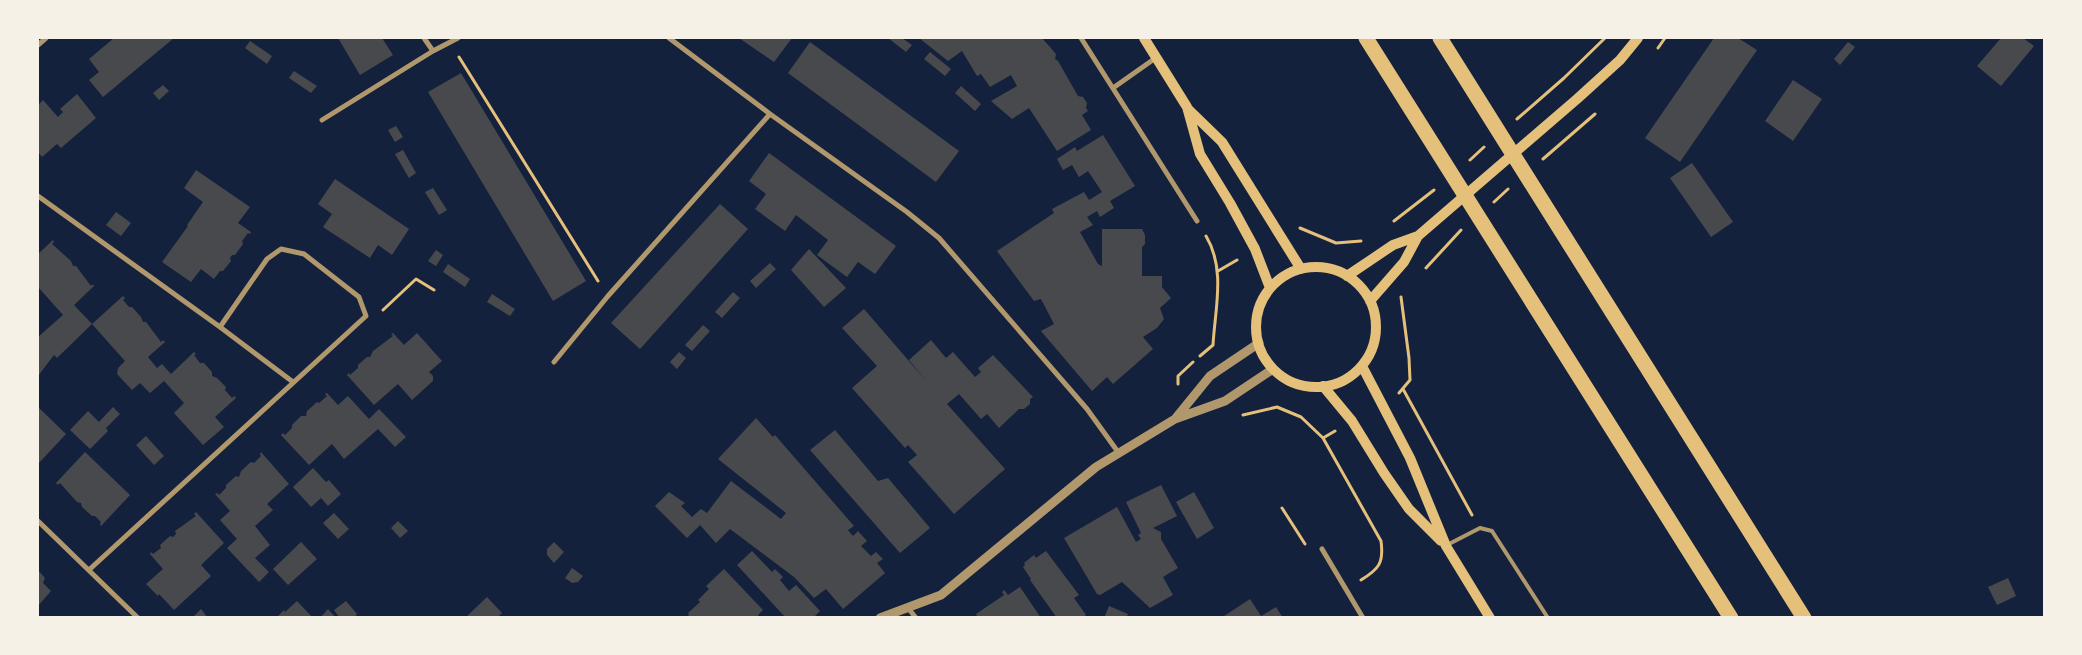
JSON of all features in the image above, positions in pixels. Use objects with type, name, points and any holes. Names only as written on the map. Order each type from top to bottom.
[{"type":"highway","points":[[1366,38],[1731,618]]},
{"type":"highway","points":[[1440,38],[1804,618]]},
{"type":"main road","points":[[1144,38],[1186,107],[1200,154],[1230,202],[1255,249],[1270,288]]},
{"type":"main road","points":[[1347,276],[1372,257],[1393,245],[1418,236],[1578,99],[1620,60],[1638,38]]},
{"type":"main road","points":[[1186,107],[1222,142],[1301,269]]},
{"type":"main road","points":[[1370,301],[1404,262],[1418,236]]},
{"type":"main road","points":[[1318,267],[1335,270],[1347,276],[1363,289],[1375,314],[1375,334],[1370,354],[1362,366],[1344,380],[1323,386],[1309,386],[1296,383],[1274,369],[1264,357],[1259,343],[1256,324],[1260,305],[1270,288],[1284,276],[1301,269],[1318,267]]},
{"type":"main road","points":[[1362,366],[1410,458],[1446,546],[1490,618]]},
{"type":"main road","points":[[1323,386],[1352,421],[1409,509],[1446,546]]},
{"type":"street","points":[[38,45],[46,38]]},
{"type":"street","points":[[424,38],[432,51]]},
{"type":"street","points":[[322,120],[432,51],[458,38]]},
{"type":"street","points":[[669,38],[770,114],[907,212],[939,238],[1087,409],[1118,452]]},
{"type":"street","points":[[1081,38],[1197,221]]},
{"type":"street","points":[[1113,88],[1156,57]]},
{"type":"street","points":[[554,362],[608,296],[770,114]]},
{"type":"street","points":[[38,196],[293,382]]},
{"type":"street","points":[[90,569],[366,316],[359,297],[352,291],[304,254],[281,249],[267,258],[220,327]]},
{"type":"street","points":[[1175,419],[1210,376],[1259,343]]},
{"type":"street","points":[[880,618],[941,595],[1096,467],[1118,452],[1175,419],[1225,401],[1274,369]]},
{"type":"street","points":[[38,520],[138,618]]},
{"type":"street","points":[[1322,549],[1363,618]]},
{"type":"street","points":[[908,608],[916,618]]},
{"type":"lane","points":[[1446,546],[1480,528],[1492,531],[1548,618]]},
{"type":"path","points":[[1564,78],[1605,38]]},
{"type":"path","points":[[450,42],[608,296]]},
{"type":"path","points":[[1390,224],[1424,199]]},
{"type":"path","points":[[1197,221],[1214,249],[1218,271],[1212,345]]},
{"type":"path","points":[[1422,272],[1454,237]]},
{"type":"path","points":[[366,316],[380,314],[416,279],[434,290]]},
{"type":"path","points":[[1403,389],[1480,528]]},
{"type":"path","points":[[1255,411],[1278,407],[1301,417],[1323,438],[1381,541],[1383,554],[1379,566],[1347,589]]},
{"type":"path","points":[[1282,508],[1308,550],[1322,549]]},
{"type":"building","points":[[114,38],[174,38],[103,97],[89,80],[99,72],[89,59]]},
{"type":"building","points":[[338,38],[382,38],[393,55],[360,75]]},
{"type":"building","points":[[739,38],[792,38],[774,62]]},
{"type":"building","points":[[888,38],[902,38],[912,45],[906,52]]},
{"type":"building","points":[[919,38],[1042,38],[1056,54],[1055,59],[1078,96],[1083,97],[1087,103],[1086,108],[1088,111],[1082,115],[1091,130],[1057,151],[1029,108],[1012,119],[991,101],[1017,86],[1011,75],[990,87],[981,74],[977,76],[962,51],[948,61]]},
{"type":"building","points":[[1714,38],[1738,38],[1757,50],[1680,162],[1645,138]]},
{"type":"building","points":[[2001,38],[2023,38],[2034,46],[2001,86],[1977,66]]},
{"type":"building","points":[[250,41],[272,56],[267,64],[245,48]]},
{"type":"building","points":[[810,42],[959,151],[936,182],[788,73]]},
{"type":"building","points":[[1848,42],[1855,47],[1840,65],[1834,59]]},
{"type":"building","points":[[930,52],[951,69],[945,76],[924,59]]},
{"type":"building","points":[[294,71],[317,86],[311,93],[289,78]]},
{"type":"building","points":[[461,73],[586,281],[553,301],[428,92]]},
{"type":"building","points":[[1793,80],[1822,99],[1793,141],[1765,121]]},
{"type":"building","points":[[163,85],[169,91],[159,100],[153,93]]},
{"type":"building","points":[[961,86],[981,104],[975,111],[955,93]]},
{"type":"building","points":[[77,94],[96,118],[61,148],[57,144],[42,157],[38,152],[38,105],[43,100],[58,117],[63,112],[60,109]]},
{"type":"building","points":[[396,126],[403,137],[395,142],[388,130]]},
{"type":"building","points":[[1103,135],[1135,186],[1110,201],[1114,208],[1100,217],[1097,211],[1087,217],[1093,225],[1080,232],[1098,264],[1102,266],[1102,229],[1142,229],[1145,235],[1145,244],[1142,247],[1142,276],[1162,276],[1162,287],[1171,298],[1160,308],[1164,319],[1157,328],[1143,337],[1153,349],[1113,384],[1107,377],[1092,391],[1041,331],[1054,324],[1041,299],[1034,301],[997,251],[1054,213],[1052,209],[1084,192],[1089,200],[1102,192],[1088,171],[1079,177],[1072,165],[1063,170],[1057,159],[1075,147],[1077,151]]},
{"type":"building","points":[[403,150],[416,173],[409,178],[395,154]]},
{"type":"building","points":[[769,153],[896,246],[875,274],[858,262],[847,277],[817,255],[828,240],[796,215],[785,231],[755,209],[766,194],[749,181]]},
{"type":"building","points":[[1692,163],[1733,222],[1711,237],[1670,178]]},
{"type":"building","points":[[196,170],[250,207],[238,223],[251,232],[242,241],[243,244],[235,255],[232,255],[231,261],[214,279],[201,269],[191,282],[162,262],[203,202],[184,188]]},
{"type":"building","points":[[335,179],[409,229],[392,255],[378,245],[370,258],[323,227],[332,214],[318,204]]},
{"type":"building","points":[[433,188],[447,210],[439,215],[425,192]]},
{"type":"building","points":[[720,204],[748,229],[640,349],[611,323]]},
{"type":"building","points":[[116,212],[131,223],[121,236],[106,225]]},
{"type":"building","points":[[53,240],[52,244],[71,261],[73,266],[76,266],[91,286],[93,284],[94,286],[74,305],[92,324],[57,358],[54,355],[38,376],[38,337],[63,315],[38,287],[38,254]]},
{"type":"building","points":[[809,249],[846,288],[824,307],[791,270]]},
{"type":"building","points":[[436,250],[443,255],[436,266],[428,261]]},
{"type":"building","points":[[770,263],[776,269],[756,288],[750,281]]},
{"type":"building","points":[[448,264],[470,279],[465,287],[443,272]]},
{"type":"building","points":[[733,292],[740,298],[722,318],[715,312]]},
{"type":"building","points":[[492,294],[515,309],[510,316],[487,302]]},
{"type":"building","points":[[123,296],[125,298],[123,300],[129,307],[132,307],[143,322],[146,322],[161,342],[163,340],[165,342],[148,357],[157,368],[162,364],[171,374],[194,352],[200,363],[204,363],[212,372],[212,376],[217,378],[226,387],[225,390],[232,398],[234,396],[236,398],[215,417],[224,427],[203,445],[174,413],[184,403],[164,381],[150,393],[140,383],[132,390],[117,374],[118,368],[125,361],[92,324]]},
{"type":"building","points":[[864,309],[927,382],[909,360],[931,340],[946,358],[953,352],[975,377],[981,372],[978,368],[993,355],[1033,397],[1030,399],[1030,404],[1024,409],[1019,409],[999,428],[987,414],[981,419],[959,394],[947,404],[1005,469],[954,514],[908,462],[917,455],[908,445],[905,448],[852,388],[877,366],[842,328]]},
{"type":"building","points":[[703,325],[710,331],[692,351],[685,345]]},
{"type":"building","points":[[393,333],[404,345],[417,333],[442,361],[429,372],[433,376],[433,381],[412,400],[398,384],[374,405],[347,375],[349,373],[350,375],[358,368],[358,365],[367,357],[370,357],[373,351],[393,336],[391,334]]},
{"type":"building","points":[[679,352],[686,358],[677,369],[670,362]]},
{"type":"building","points":[[327,393],[338,405],[348,396],[369,419],[379,409],[406,437],[395,447],[378,429],[344,459],[332,444],[309,465],[281,435],[283,433],[285,435],[301,416],[306,416],[307,411],[327,396],[325,394]]},
{"type":"building","points":[[38,407],[66,434],[38,464]]},
{"type":"building","points":[[113,407],[120,414],[106,428],[108,431],[90,449],[70,430],[88,411],[99,422]]},
{"type":"building","points":[[756,418],[773,437],[775,435],[854,526],[848,530],[853,536],[858,531],[867,541],[861,546],[871,556],[876,552],[883,559],[877,563],[885,573],[843,609],[826,589],[814,598],[794,577],[730,529],[716,543],[700,525],[687,538],[655,506],[669,492],[685,503],[681,506],[692,517],[701,509],[707,513],[731,481],[781,519],[786,513],[718,459]]},
{"type":"building","points":[[835,430],[878,481],[888,478],[930,528],[900,553],[810,450]]},
{"type":"building","points":[[146,436],[164,456],[154,465],[136,445]]},
{"type":"building","points":[[85,452],[130,495],[101,526],[101,522],[95,516],[92,516],[82,507],[81,503],[77,502],[60,483],[58,485],[56,483]]},
{"type":"building","points":[[261,452],[289,484],[267,504],[273,510],[255,526],[270,545],[255,558],[269,572],[259,582],[227,548],[237,539],[220,520],[230,511],[215,494],[219,495],[236,476],[239,477],[241,471],[261,456]]},
{"type":"building","points":[[313,468],[326,482],[329,480],[341,494],[328,506],[321,498],[311,507],[293,487]]},
{"type":"building","points":[[1161,485],[1177,516],[1153,528],[1161,532],[1161,539],[1178,568],[1163,577],[1173,595],[1150,608],[1122,582],[1100,595],[1097,594],[1064,538],[1117,507],[1136,542],[1141,539],[1138,535],[1141,533],[1126,502]]},
{"type":"building","points":[[1194,492],[1214,528],[1197,539],[1176,502]]},
{"type":"building","points":[[196,512],[224,543],[201,565],[211,576],[174,610],[159,594],[158,596],[146,584],[163,569],[150,554],[161,548],[160,545],[170,536],[173,537],[176,534],[175,531],[196,516],[194,514]]},
{"type":"building","points":[[334,513],[349,529],[338,539],[323,523]]},
{"type":"building","points":[[398,521],[408,531],[400,538],[391,528]]},
{"type":"building","points":[[301,542],[317,559],[288,585],[273,569]]},
{"type":"building","points":[[554,542],[564,552],[554,563],[547,555],[547,549]]},
{"type":"building","points":[[752,551],[772,572],[775,569],[783,577],[780,580],[789,591],[796,585],[820,611],[813,618],[786,618],[737,565]]},
{"type":"building","points":[[1046,551],[1079,595],[1074,598],[1086,615],[1082,618],[1057,618],[1023,567],[1024,563],[1034,555],[1036,558]]},
{"type":"building","points":[[572,568],[583,576],[578,582],[572,583],[565,578]]},
{"type":"building","points":[[724,569],[763,610],[758,615],[760,618],[686,618],[689,615],[688,613],[700,602],[698,600],[709,589],[706,586]]},
{"type":"building","points":[[38,570],[45,578],[43,583],[51,591],[38,606]]},
{"type":"building","points":[[2008,578],[2016,596],[1997,605],[1988,587]]},
{"type":"building","points":[[1020,587],[1041,618],[978,618],[976,614],[1004,595],[1002,592],[1004,590],[1008,595]]},
{"type":"building","points":[[487,597],[502,613],[497,618],[465,618]]},
{"type":"building","points":[[1250,599],[1261,616],[1276,607],[1283,618],[1221,618]]},
{"type":"building","points":[[297,601],[313,618],[276,618],[284,610],[285,612]]},
{"type":"building","points":[[346,601],[357,614],[354,618],[340,618],[334,610]]},
{"type":"building","points":[[1109,606],[1128,614],[1126,618],[1104,618]]},
{"type":"building","points":[[201,609],[208,618],[192,618]]},
{"type":"building","points":[[328,609],[336,618],[320,618]]}]
